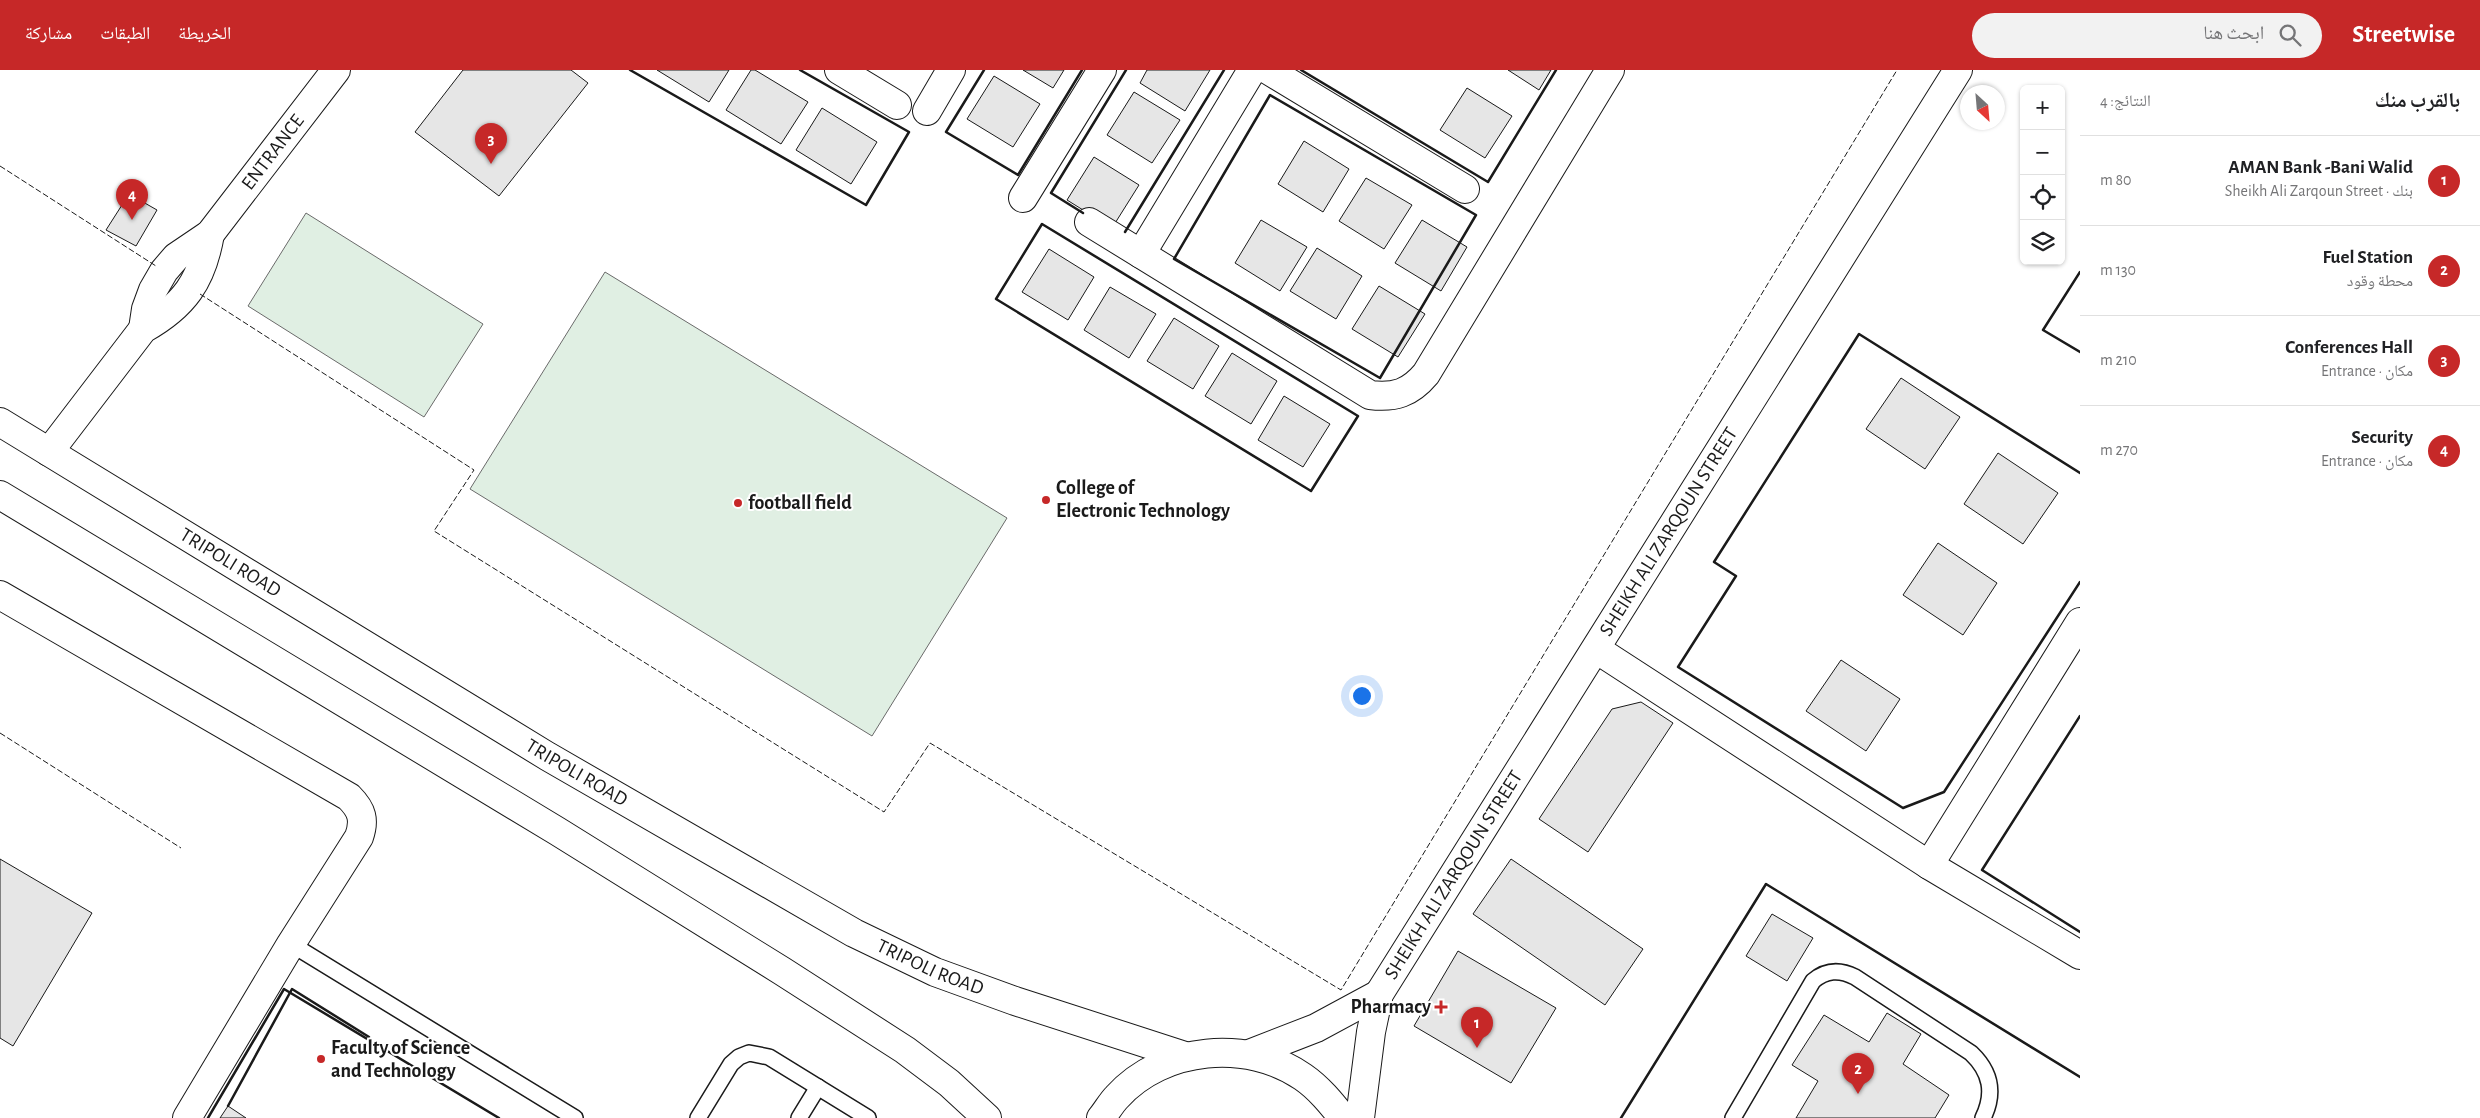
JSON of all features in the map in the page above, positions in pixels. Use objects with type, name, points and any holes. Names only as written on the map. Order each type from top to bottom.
[{"type":"main road","name":"ENTRANCE","points":[[49,452],[143,329],[161,319],[192,289],[206,254],[210,234],[336,70]]},
{"type":"main road","points":[[839,70],[897,105]]},
{"type":"main road","points":[[927,111],[951,70]]},
{"type":"main road","points":[[1023,198],[1102,70]]},
{"type":"main road","points":[[1141,254],[1252,70]]},
{"type":"main road","points":[[1268,70],[1464,189]]},
{"type":"main road","points":[[1089,222],[1370,395],[1386,397],[1402,394],[1416,386],[1426,374],[1610,70]]},
{"type":"main road","name":"SHEIKH ALI ZARQOUN STREET","points":[[1360,1118],[1371,1032],[1379,994],[1958,70]]},
{"type":"main road","name":"TRIPOLI ROAD","points":[[0,422],[547,756],[854,933],[935,972],[1014,1002],[1185,1056]]},
{"type":"main road","points":[[0,495],[557,831],[782,971],[905,1050],[949,1083],[987,1118]]},
{"type":"main road","points":[[0,595],[349,797],[362,814],[363,826],[359,837],[291,944],[188,1118]]},
{"type":"main road","points":[[1929,865],[2080,622]]},
{"type":"main road","points":[[1596,649],[1929,865],[2080,955]]},
{"type":"main road","name":"SHEIKH ALI ZARQOUN STREET","points":[[1249,1054],[1316,1028],[1379,994]]},
{"type":"main road","points":[[1101,1118],[1118,1096],[1149,1071],[1185,1056],[1216,1052],[1249,1054],[1277,1062],[1303,1077],[1326,1096],[1343,1118]]},
{"type":"lane","points":[[291,944],[575,1118]]},
{"type":"lane","points":[[1733,1118],[1813,982],[1820,976],[1837,971],[1854,977],[1971,1053],[1982,1063],[1988,1076],[1991,1090],[1989,1105],[1983,1118]]},
{"type":"lane","points":[[698,1118],[731,1064],[739,1057],[749,1053],[770,1057],[868,1118]]},
{"type":"lane","points":[[799,1118],[818,1087]]},
{"type":"green space","points":[[306,213],[483,324],[424,417],[248,306]]},
{"type":"green space","name":"football field","points":[[605,272],[1007,518],[872,736],[470,489]]},
{"type":"building","points":[[463,70],[571,70],[588,83],[499,196],[415,132]]},
{"type":"building","points":[[657,70],[729,70],[709,102]]},
{"type":"building","points":[[751,70],[755,70],[808,102],[781,144],[726,110]]},
{"type":"building","points":[[1023,70],[1064,70],[1053,88]]},
{"type":"building","points":[[1147,70],[1210,70],[1185,111],[1140,83]]},
{"type":"building","points":[[1508,70],[1551,70],[1539,90]]},
{"type":"building","points":[[994,76],[1040,104],[1013,147],[967,119]]},
{"type":"building","points":[[1467,88],[1512,116],[1485,158],[1440,130]]},
{"type":"building","points":[[1134,92],[1180,120],[1152,163],[1107,135]]},
{"type":"building","points":[[822,108],[877,142],[851,184],[796,150]]},
{"type":"building","points":[[1304,141],[1349,169],[1323,212],[1278,184]]},
{"type":"building","points":[[1094,157],[1139,185],[1112,228],[1067,200]]},
{"type":"building","points":[[1366,178],[1412,205],[1384,249],[1339,221]]},
{"type":"building","points":[[129,194],[157,210],[136,246],[106,230]]},
{"type":"building","points":[[1261,220],[1307,247],[1280,291],[1235,263]]},
{"type":"building","points":[[1422,220],[1467,247],[1441,291],[1395,263]]},
{"type":"building","points":[[1317,248],[1362,276],[1336,319],[1290,291]]},
{"type":"building","points":[[1049,249],[1094,277],[1068,320],[1022,292]]},
{"type":"building","points":[[1379,286],[1425,314],[1398,357],[1352,329]]},
{"type":"building","points":[[1110,287],[1156,314],[1129,358],[1084,330]]},
{"type":"building","points":[[1174,318],[1219,346],[1193,389],[1147,361]]},
{"type":"building","points":[[1232,353],[1277,381],[1251,424],[1205,396]]},
{"type":"building","points":[[1901,378],[1960,417],[1925,469],[1866,429]]},
{"type":"building","points":[[1284,396],[1330,424],[1303,467],[1258,440]]},
{"type":"building","points":[[1998,453],[2058,493],[2023,544],[1964,504]]},
{"type":"building","points":[[1938,543],[1997,583],[1963,635],[1903,595]]},
{"type":"building","points":[[1841,660],[1900,699],[1866,751],[1806,711]]},
{"type":"building","points":[[1641,702],[1673,723],[1588,852],[1539,819],[1612,709]]},
{"type":"building","points":[[0,859],[92,913],[13,1046],[0,1038]]},
{"type":"building","points":[[1511,859],[1643,949],[1605,1005],[1473,914]]},
{"type":"building","points":[[1772,914],[1813,938],[1787,981],[1746,956]]},
{"type":"building","points":[[1458,951],[1556,1008],[1511,1083],[1414,1026]]},
{"type":"building","points":[[1887,1013],[1921,1034],[1903,1064],[1949,1095],[1935,1118],[1796,1118],[1818,1081],[1792,1065],[1824,1015],[1869,1042]]},
{"type":"building","points":[[228,1106],[246,1118],[220,1118]]},
{"type":"fence","points":[[200,294],[474,470],[434,531],[884,812],[930,743],[1341,990],[1897,70]]},
{"type":"fence","points":[[0,166],[156,266]]},
{"type":"fence","points":[[0,733],[181,848]]},
{"type":"wall","points":[[630,70],[866,205],[909,132],[800,70]]},
{"type":"wall","points":[[984,70],[946,132],[1018,175],[1082,70]]},
{"type":"wall","points":[[1083,213],[1051,193],[1126,70]]},
{"type":"wall","points":[[1125,232],[1224,70]]},
{"type":"wall","points":[[1301,70],[1488,182],[1556,70]]},
{"type":"wall","points":[[1270,95],[1476,215],[1380,378],[1174,259],[1270,95]]},
{"type":"wall","points":[[1042,224],[1358,416],[1311,491],[996,299],[1042,224]]},
{"type":"wall","points":[[2080,272],[2043,330],[2080,352]]},
{"type":"wall","points":[[2080,473],[1859,334],[1714,562],[1736,576],[1678,667],[1903,808],[1944,792],[2080,582]]},
{"type":"wall","points":[[2080,716],[1982,870],[2080,932]]},
{"type":"wall","points":[[1621,1118],[1766,884],[2080,1077]]},
{"type":"wall","points":[[208,1118],[284,989],[499,1118]]},
{"type":"wall","points":[[228,1106],[292,989],[369,1037]]},
{"type":"place","name":"Conferences Hall","points":[[491,164]]},
{"type":"place","name":"Security","points":[[132,220]]},
{"type":"place","name":"College of Electronic Technology","points":[[1046,500]]},
{"type":"place","name":"football field","points":[[738,503]]},
{"type":"place","name":"Pharmacy","points":[[1441,1007]]},
{"type":"place","name":"AMAN Bank -Bani Walid","points":[[1477,1048]]},
{"type":"place","name":"Faculty of Science and Technology","points":[[321,1059]]},
{"type":"place","name":"Fuel Station","points":[[1858,1094]]}]
